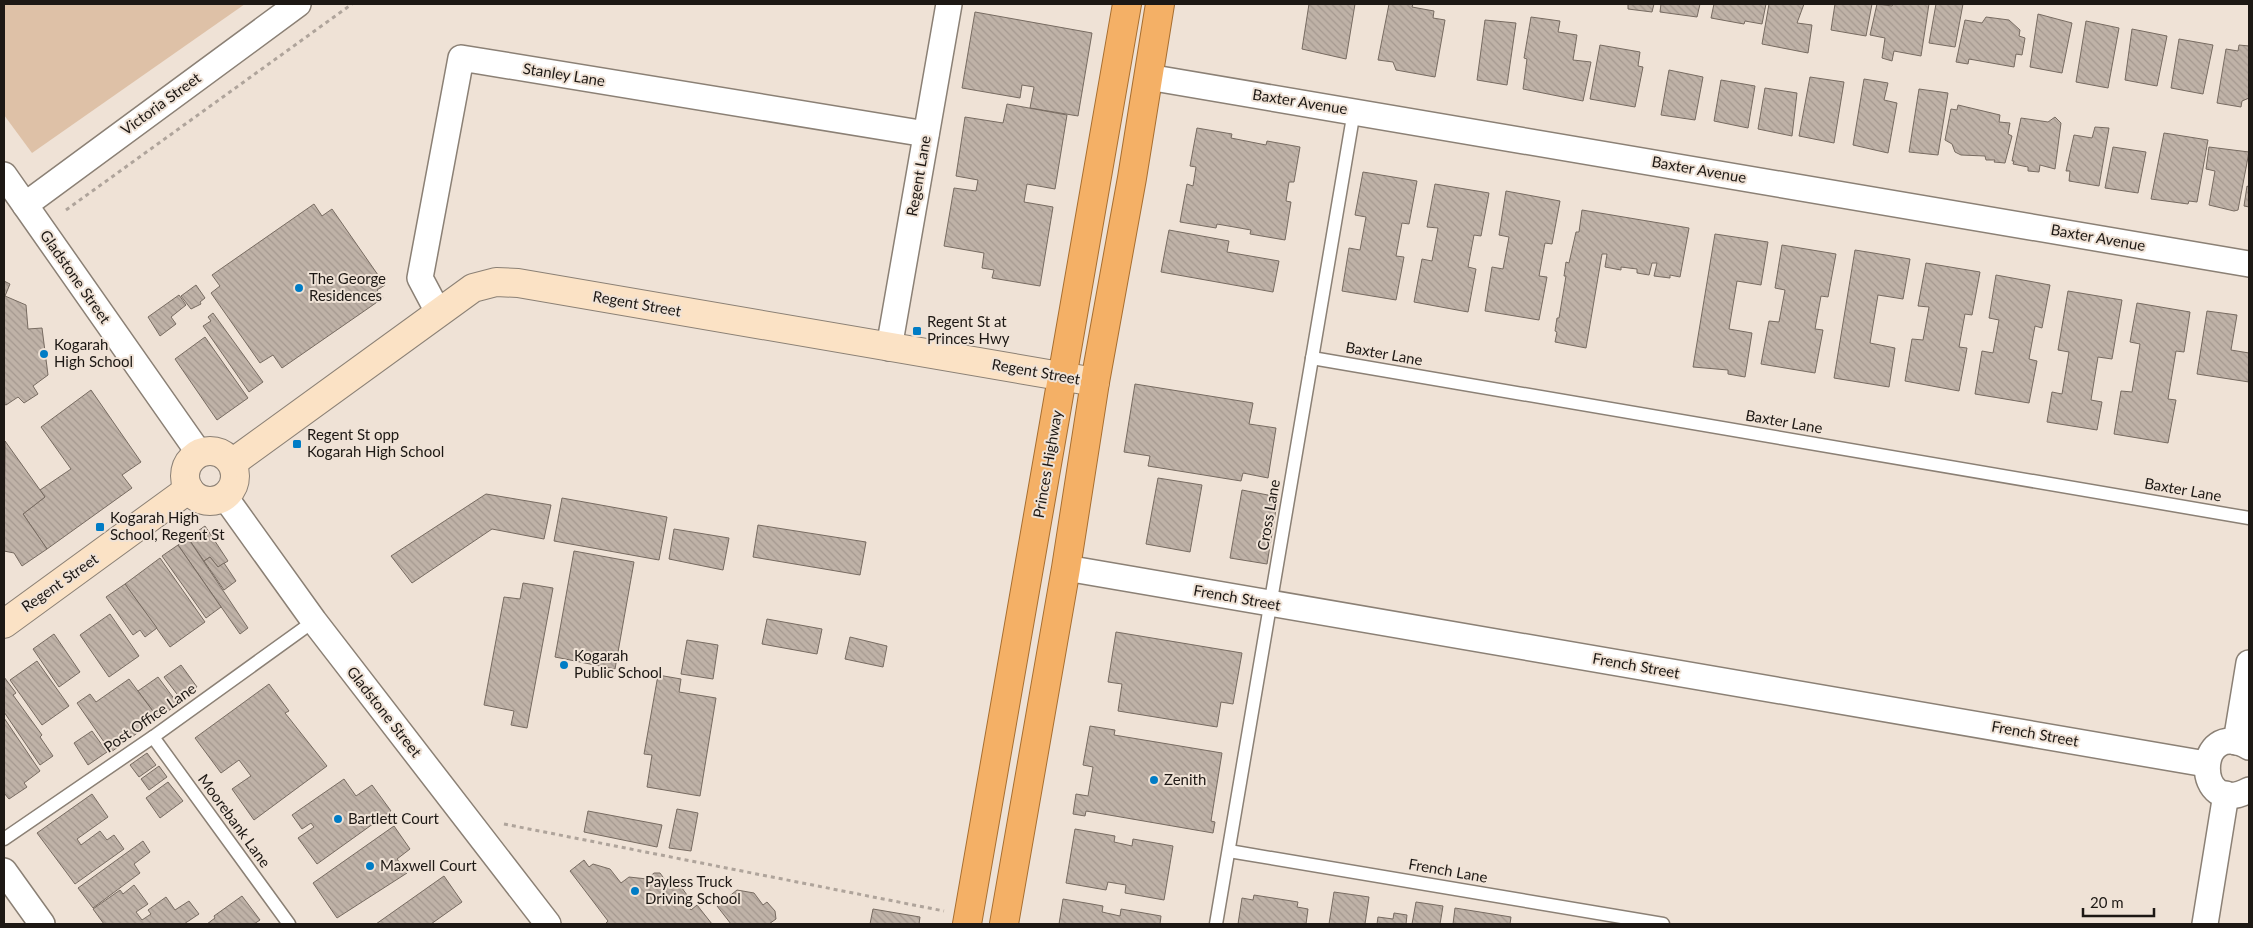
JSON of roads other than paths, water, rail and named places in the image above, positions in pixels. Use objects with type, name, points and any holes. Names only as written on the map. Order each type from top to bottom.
[{"type":"highway","name":"Princes Highway","points":[[957,918],[1063,376],[1127,4]]},
{"type":"highway","points":[[1004,924],[1066,568],[1160,4]]},
{"type":"main road","name":"Regent Street","points":[[232,463],[473,288],[483,284],[504,282],[1096,382]]},
{"type":"main road","points":[[214,451],[227,457],[232,463],[236,477],[234,485],[225,497],[217,500],[201,499],[189,489],[185,473],[192,458],[199,453],[214,451]]},
{"type":"main road","name":"Regent Street","points":[[4,624],[189,489]]},
{"type":"street","name":"Victoria Street","points":[[25,205],[298,4]]},
{"type":"street","name":"Regent Lane","points":[[889,348],[949,4]]},
{"type":"street","name":"Stanley Lane","points":[[438,312],[420,278],[461,58],[926,134]]},
{"type":"street","name":"Baxter Avenue","points":[[1148,77],[2249,264]]},
{"type":"street","name":"Gladstone Street","points":[[4,175],[199,453]]},
{"type":"street","name":"Gladstone Street","points":[[225,497],[314,621],[548,924]]},
{"type":"street","name":"French Street","points":[[1066,568],[2206,764]]},
{"type":"street","points":[[2205,924],[2238,792],[2214,788],[2209,782],[2206,764],[2217,746],[2242,745],[2249,663]]},
{"type":"street","points":[[4,871],[42,924]]},
{"type":"lane","name":"Cross Lane","points":[[1216,924],[1354,111]]},
{"type":"lane","name":"Baxter Lane","points":[[1312,358],[2249,518]]},
{"type":"lane","name":"Post Office Lane","points":[[4,839],[153,737],[314,621]]},
{"type":"lane","name":"Moorebank Lane","points":[[153,737],[289,924]]},
{"type":"lane","name":"French Lane","points":[[1228,851],[1663,924]]},
{"type":"place","name":"The George Residences","points":[[299,288]]},
{"type":"place","name":"Regent St at Princes Hwy","points":[[917,331]]},
{"type":"place","name":"Kogarah High School","points":[[44,354]]},
{"type":"place","name":"Regent St opp Kogarah High School","points":[[297,444]]},
{"type":"place","name":"Kogarah High School, Regent St","points":[[100,527]]},
{"type":"place","name":"Kogarah Public School","points":[[564,665]]},
{"type":"place","name":"Zenith","points":[[1154,780]]},
{"type":"place","name":"Bartlett Court","points":[[338,819]]},
{"type":"place","name":"Maxwell Court","points":[[370,866]]},
{"type":"place","name":"Payless Truck Driving School","points":[[635,891]]}]
